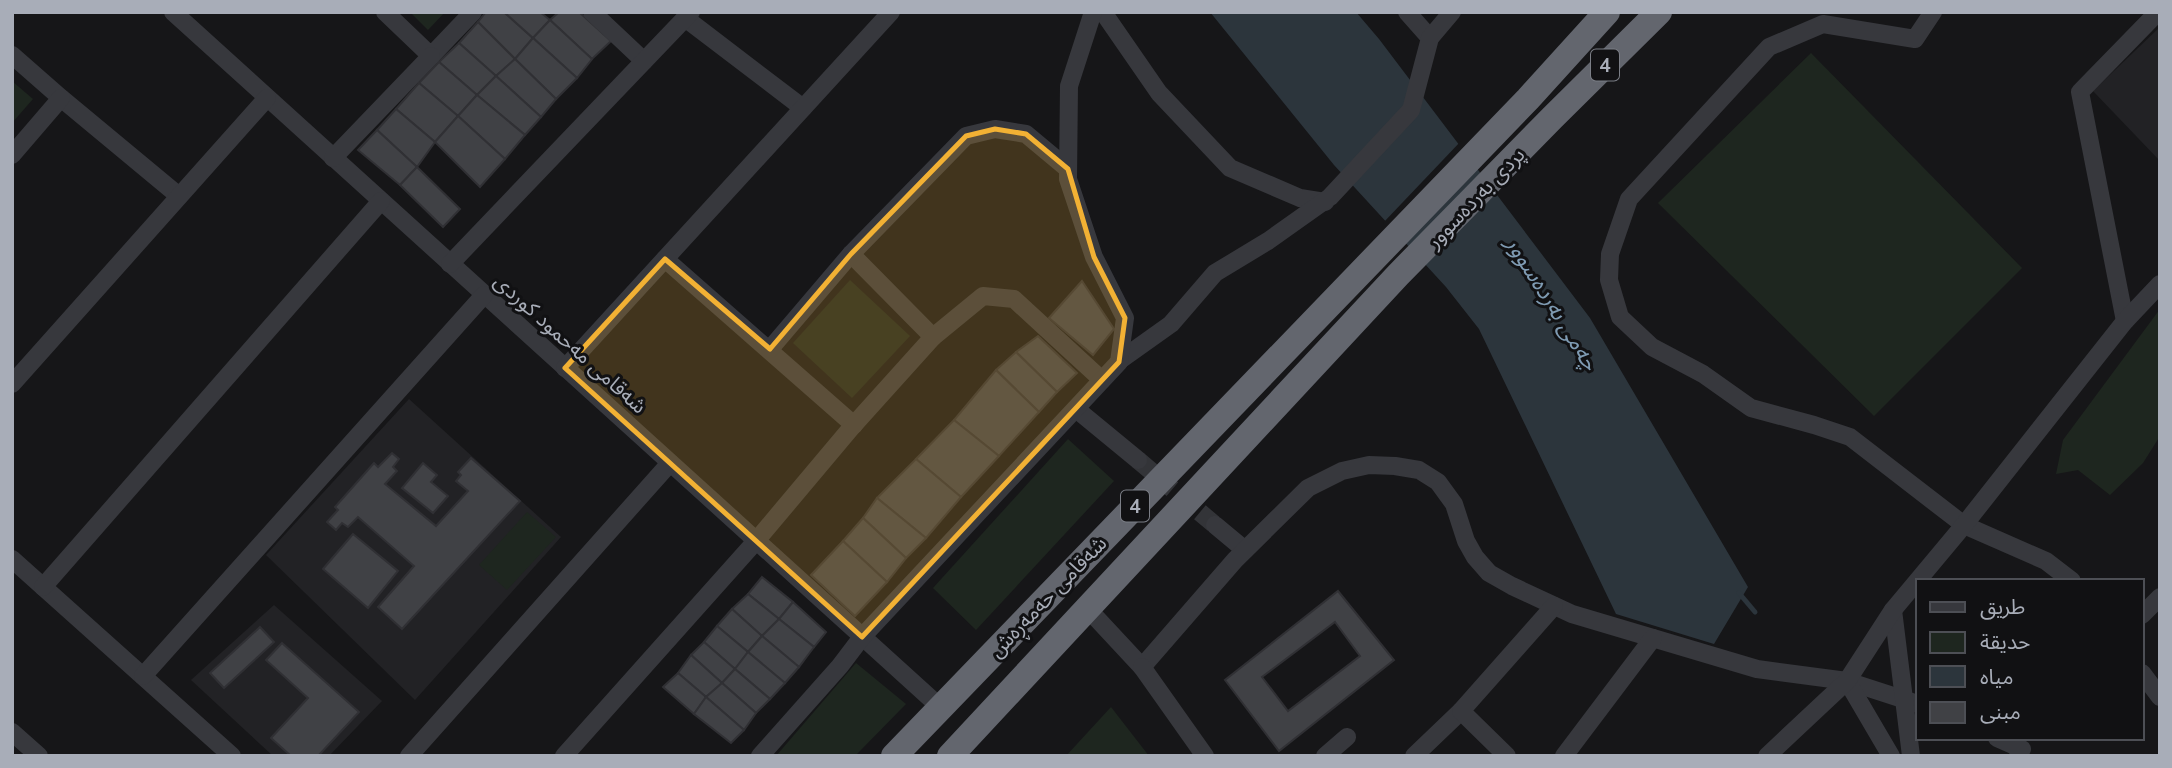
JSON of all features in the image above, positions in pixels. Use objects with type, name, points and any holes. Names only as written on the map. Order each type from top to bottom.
[{"type":"highway","name":"پردی بەردەسوور","points":[[1376,255],[1528,99],[1607,12]]},
{"type":"highway","name":"پردی بەردەسوور","points":[[1398,275],[1659,12]]},
{"type":"highway","name":"شەقامی حەمەڕەش","points":[[894,756],[1376,255]]},
{"type":"highway","name":"شەقامی حەمەڕەش","points":[[950,756],[1398,275]]},
{"type":"highway","points":[[1238,399],[1259,423]]},
{"type":"street","name":"شەقامی مەحمود کوردی","points":[[173,12],[940,708]]},
{"type":"street","points":[[385,12],[431,56]]},
{"type":"street","points":[[333,158],[473,12]]},
{"type":"street","points":[[592,12],[644,61]]},
{"type":"street","points":[[565,368],[891,12]]},
{"type":"street","points":[[1093,12],[1069,86],[1068,179],[1094,257],[1125,318],[1119,360]]},
{"type":"street","points":[[1103,12],[1159,93],[1230,168],[1300,198],[1325,202]]},
{"type":"street","points":[[1407,12],[1430,38]]},
{"type":"street","points":[[760,756],[840,666],[862,637],[1119,360],[1171,324],[1215,273],[1325,202],[1411,110],[1430,38],[1452,12]]},
{"type":"street","points":[[1933,12],[1915,39],[1823,24],[1769,47],[1629,199],[1610,254],[1609,280],[1620,317],[1652,347],[1703,374],[1751,408],[1850,437],[1964,525],[2046,561],[2069,579]]},
{"type":"street","points":[[2125,321],[2080,92],[2158,12]]},
{"type":"street","points":[[450,264],[688,15],[803,108]]},
{"type":"street","points":[[12,55],[179,196]]},
{"type":"street","points":[[12,155],[61,98]]},
{"type":"street","points":[[12,384],[267,98]]},
{"type":"street","points":[[770,349],[851,254],[966,136],[995,129],[1026,134],[1068,169]]},
{"type":"street","points":[[43,587],[381,201]]},
{"type":"street","points":[[851,254],[933,337]]},
{"type":"street","points":[[665,259],[854,425]]},
{"type":"street","points":[[1919,579],[2125,321],[2160,284]]},
{"type":"street","points":[[142,676],[484,295]]},
{"type":"street","points":[[564,756],[933,337],[983,296],[1014,299],[1102,380]]},
{"type":"street","points":[[1076,409],[1138,460]]},
{"type":"street","points":[[408,756],[670,463]]},
{"type":"street","points":[[1142,667],[1245,550],[1308,488],[1342,471],[1369,466],[1395,466],[1419,470],[1438,482],[1454,504],[1466,541],[1475,558],[1489,573],[1554,606],[1572,614],[1757,669],[1847,681],[1911,701]]},
{"type":"street","points":[[1215,525],[1245,550]]},
{"type":"street","points":[[12,559],[233,756]]},
{"type":"street","points":[[1767,756],[1847,681],[1893,610],[1916,582]]},
{"type":"street","points":[[2144,613],[2160,597]]},
{"type":"street","points":[[1414,756],[1461,711],[1554,606]]},
{"type":"street","points":[[1088,609],[1142,667],[1205,756]]},
{"type":"street","points":[[1893,610],[1911,701],[1911,756]]},
{"type":"street","points":[[1564,756],[1653,638]]},
{"type":"street","points":[[2144,676],[2160,697]]},
{"type":"street","points":[[1847,681],[1891,756]]},
{"type":"street","points":[[1461,711],[1507,756]]},
{"type":"street","points":[[12,732],[38,756]]},
{"type":"street","points":[[1325,756],[1347,737]]},
{"type":"street","points":[[2002,740],[2024,750]]},
{"type":"highlighted area","points":[[995,129],[1026,134],[1068,169],[1094,257],[1125,318],[1119,362],[862,637],[565,368],[665,259],[770,349],[851,254],[966,136]]},
{"type":"shaded area","points":[[2160,27],[2160,161],[2093,91]]},
{"type":"shaded area","points":[[409,399],[561,537],[415,700],[266,555]]},
{"type":"shaded area","points":[[274,605],[382,701],[329,756],[273,756],[191,680]]},
{"type":"green space","points":[[410,12],[445,12],[428,30]]},
{"type":"green space","points":[[1811,53],[2022,268],[1874,416],[1658,203]]},
{"type":"green space","points":[[12,81],[33,99],[12,123]]},
{"type":"green space","points":[[850,280],[910,336],[852,398],[793,343]]},
{"type":"green space","points":[[2160,309],[2160,436],[2143,463],[2110,495],[2078,470],[2056,474],[2063,440]]},
{"type":"green space","points":[[1068,439],[1114,481],[976,630],[933,588]]},
{"type":"green space","points":[[527,512],[556,537],[507,590],[479,565]]},
{"type":"green space","points":[[856,663],[906,704],[855,756],[776,756]]},
{"type":"green space","points":[[1111,707],[1149,756],[1066,756]]},
{"type":"water","points":[[1210,12],[1356,12],[1379,39],[1590,318],[1748,587],[1714,644],[1616,614],[1479,329],[1446,287],[1334,165]]},
{"type":"pier","points":[[1461,141],[1479,164],[1403,245],[1383,223]]},
{"type":"building","points":[[486,12],[504,12],[533,38],[515,59],[478,22]]},
{"type":"building","points":[[504,12],[540,12],[550,20],[533,38]]},
{"type":"building","points":[[559,12],[579,12],[611,41],[592,59],[550,20]]},
{"type":"building","points":[[550,20],[592,59],[577,78],[533,38]]},
{"type":"building","points":[[478,22],[515,59],[496,76],[459,43]]},
{"type":"building","points":[[533,38],[577,78],[556,99],[515,59]]},
{"type":"building","points":[[459,43],[496,76],[477,95],[439,62]]},
{"type":"building","points":[[515,59],[556,99],[541,117],[496,76]]},
{"type":"building","points":[[439,62],[477,95],[458,116],[419,83]]},
{"type":"building","points":[[496,76],[541,117],[525,135],[477,95]]},
{"type":"building","points":[[419,83],[458,116],[435,142],[396,109]]},
{"type":"building","points":[[477,95],[525,135],[505,159],[458,116]]},
{"type":"building","points":[[396,109],[435,142],[417,167],[377,130]]},
{"type":"building","points":[[458,116],[505,159],[480,187],[435,142]]},
{"type":"building","points":[[377,130],[417,167],[400,185],[358,150]]},
{"type":"building","points":[[417,167],[460,209],[443,227],[400,185]]},
{"type":"building","points":[[1082,281],[1114,329],[1093,355],[1049,318]]},
{"type":"building","points":[[1038,336],[1077,373],[1057,392],[1016,352]]},
{"type":"building","points":[[1016,352],[1057,392],[1039,412],[996,370]]},
{"type":"building","points":[[996,370],[1039,412],[999,456],[954,420]]},
{"type":"building","points":[[954,420],[999,456],[961,497],[916,459]]},
{"type":"building","points":[[392,453],[399,459],[393,467],[397,471],[385,484],[436,526],[468,491],[456,481],[461,475],[458,472],[471,458],[520,501],[402,629],[378,607],[414,566],[358,517],[348,527],[342,523],[336,530],[327,522],[338,510],[335,507],[374,463],[378,467]]},
{"type":"building","points":[[916,459],[961,497],[926,538],[877,498]]},
{"type":"building","points":[[423,463],[437,475],[431,482],[448,496],[433,513],[402,488]]},
{"type":"building","points":[[877,498],[926,538],[906,558],[863,518]]},
{"type":"building","points":[[863,518],[906,558],[887,582],[843,541]]},
{"type":"building","points":[[353,534],[398,571],[368,608],[323,569]]},
{"type":"building","points":[[843,541],[887,582],[855,616],[811,575]]},
{"type":"building","points":[[762,577],[793,602],[779,619],[748,594]]},
{"type":"building","points":[[1338,591],[1394,660],[1279,751],[1225,680]],"holes":[[[1335,622],[1360,656],[1288,711],[1262,677]]]},
{"type":"building","points":[[748,594],[779,619],[762,636],[732,609]]},
{"type":"building","points":[[793,602],[826,632],[814,647],[779,619]]},
{"type":"building","points":[[732,609],[762,636],[748,652],[717,626]]},
{"type":"building","points":[[779,619],[814,647],[799,667],[762,636]]},
{"type":"building","points":[[717,626],[748,652],[735,669],[704,642]]},
{"type":"building","points":[[260,627],[274,642],[224,688],[210,673]]},
{"type":"building","points":[[762,636],[799,667],[785,683],[748,652]]},
{"type":"building","points":[[704,642],[735,669],[722,683],[691,655]]},
{"type":"building","points":[[282,643],[359,712],[318,756],[291,756],[271,738],[308,698],[266,660]]},
{"type":"building","points":[[748,652],[785,683],[770,699],[735,669]]},
{"type":"building","points":[[691,655],[722,683],[706,697],[678,673]]},
{"type":"building","points":[[735,669],[770,699],[756,713],[722,683]]},
{"type":"building","points":[[678,673],[706,697],[694,714],[663,687]]},
{"type":"building","points":[[722,683],[756,713],[744,730],[706,697]]},
{"type":"building","points":[[706,697],[744,730],[731,743],[694,714]]},
{"type":"waterway","name":"چەمی بەردەسوور","points":[[1739,593],[1755,612]]},
{"type":"tunnel","points":[[1138,460],[1215,525]]}]
